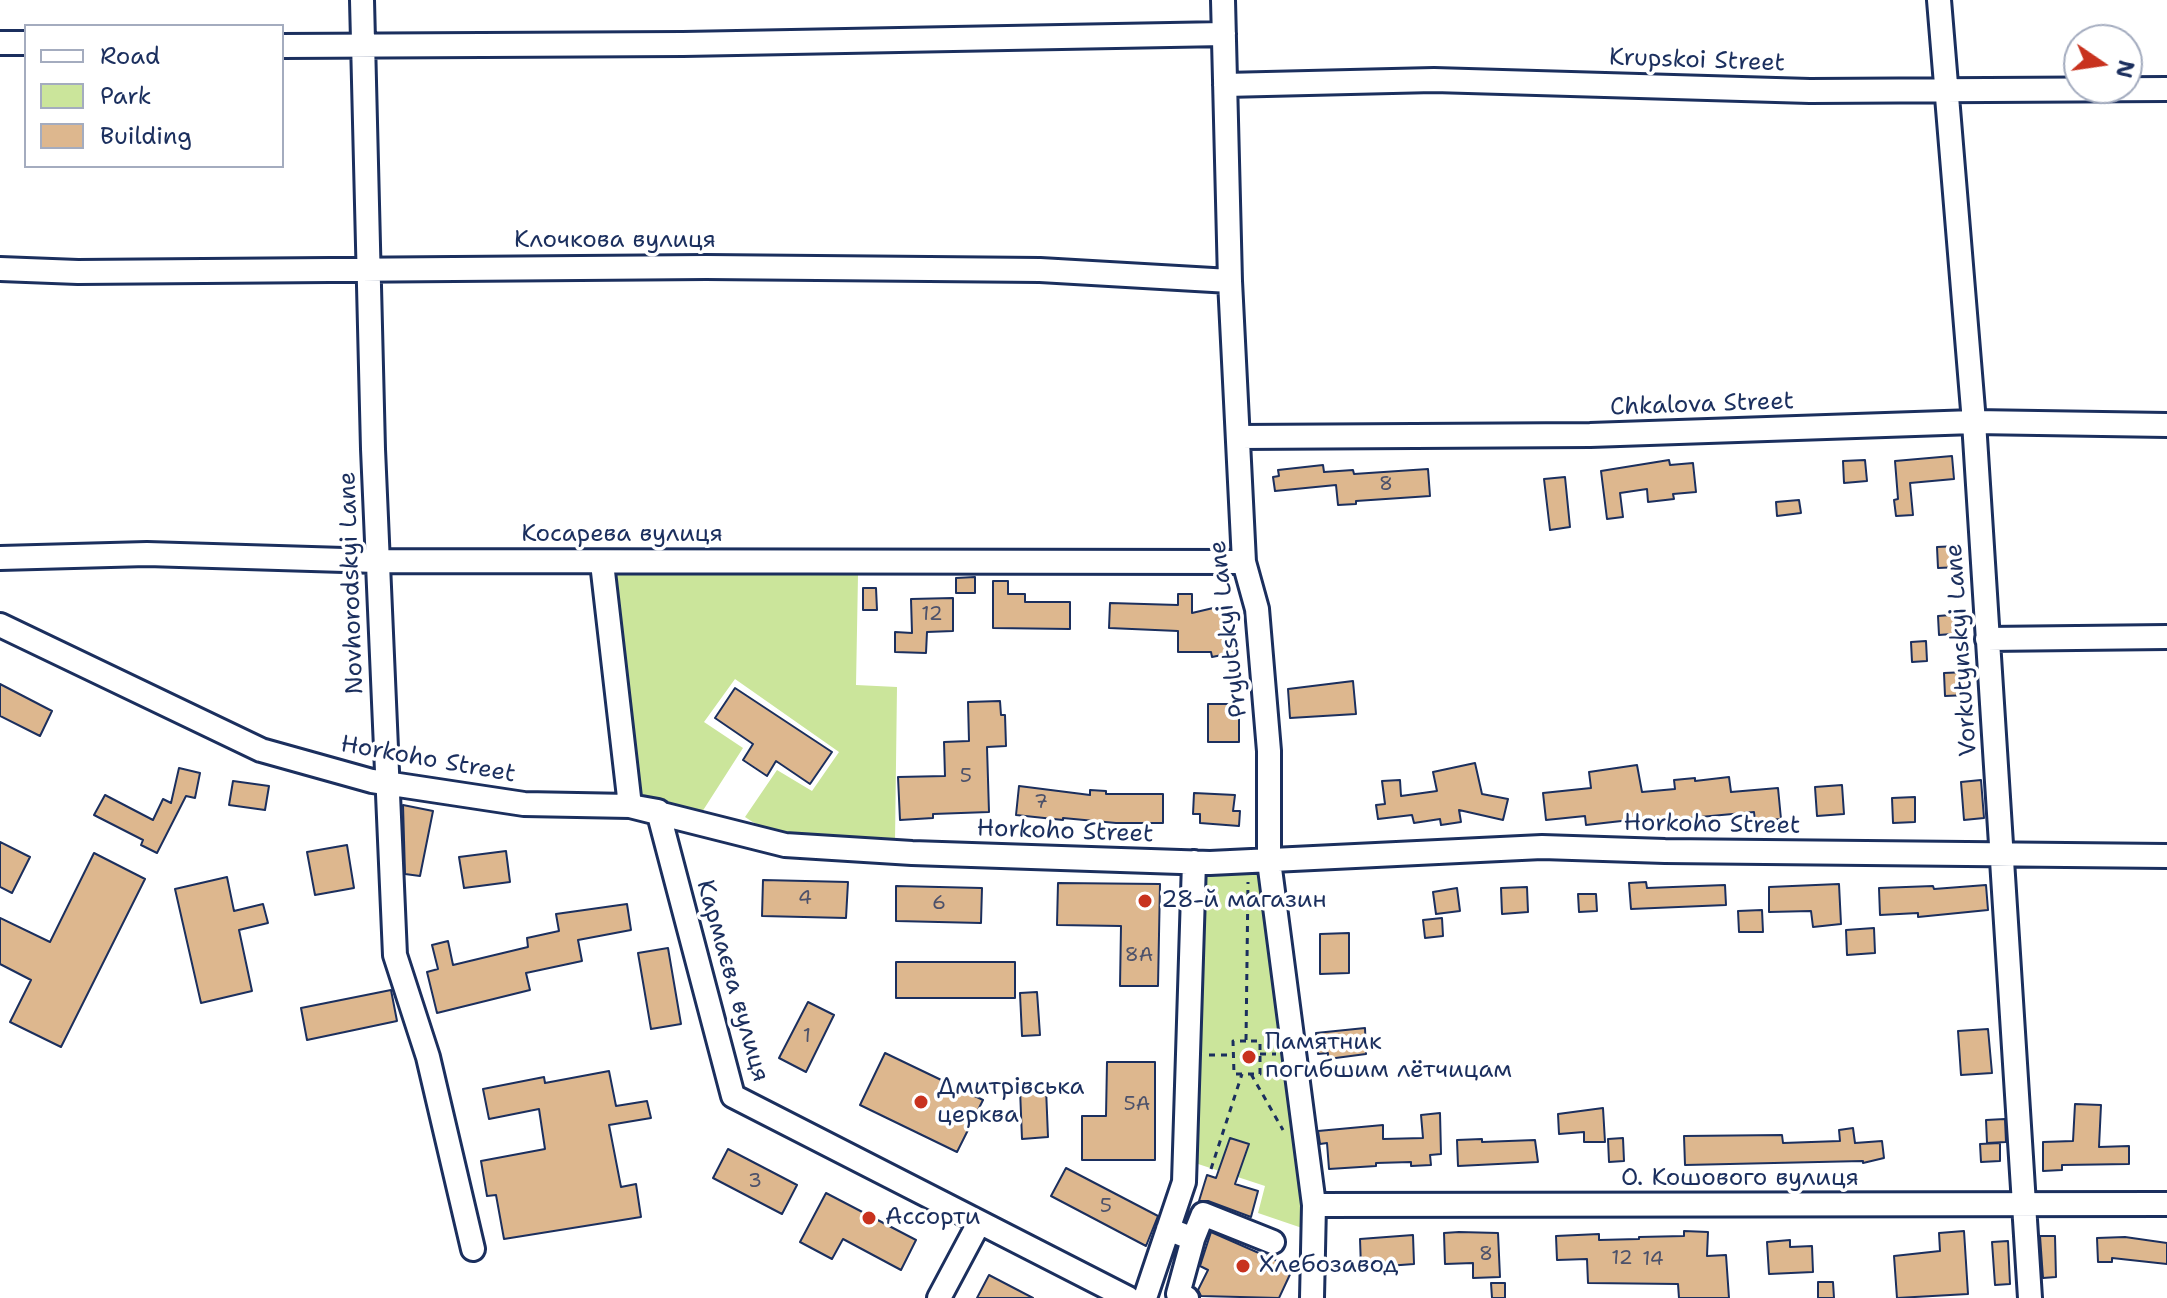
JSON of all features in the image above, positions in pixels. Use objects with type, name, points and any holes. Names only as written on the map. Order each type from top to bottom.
[{"type":"street","name":"Novhorodskyi Lane","points":[[362,0],[377,561],[395,955],[428,1057],[473,1249]]},
{"type":"street","name":"Prylutskyi Lane","points":[[1223,0],[1230,281],[1244,562],[1257,609],[1269,751],[1259,862],[1314,1205],[1312,1298]]},
{"type":"street","name":"Vorkutynskyi Lane","points":[[1939,0],[1974,422],[2030,1298]]},
{"type":"street","points":[[284,46],[1224,34]]},
{"type":"street","points":[[0,43],[24,43]]},
{"type":"street","name":"Krupskoi Street","points":[[1225,85],[1450,80],[1810,91],[2167,89]]},
{"type":"street","name":"Клочкова вулиця","points":[[0,269],[78,272],[706,267],[1040,270],[1230,281]]},
{"type":"street","name":"Chkalova Street","points":[[1239,437],[1590,435],[1974,422],[2167,425]]},
{"type":"street","name":"Косарева вулиця","points":[[0,558],[147,554],[377,561],[602,563],[1244,562]]},
{"type":"street","points":[[602,563],[630,806]]},
{"type":"street","name":"Horkoho Street","points":[[0,625],[261,750],[386,783],[524,804],[630,806],[658,811],[785,845],[912,853],[1194,862],[1259,862],[1542,847],[2167,856]]},
{"type":"street","points":[[1987,639],[2167,637]]},
{"type":"street","name":"Кармаєва вулиця","points":[[658,811],[733,1096],[1128,1298]]},
{"type":"street","points":[[1145,1298],[1184,1182],[1194,862]]},
{"type":"street","name":"О. Кошового вулиця","points":[[1314,1205],[2167,1204]]},
{"type":"street","points":[[1187,1298],[1178,1294],[1203,1214],[1273,1242]]},
{"type":"street","points":[[939,1298],[979,1223]]},
{"type":"street","points":[[1168,1229],[1193,1239]]},
{"type":"path","points":[[1246,1041],[1259,862]]},
{"type":"path","points":[[1233,1041],[1260,1041],[1260,1074],[1234,1074],[1233,1055],[1233,1041]]},
{"type":"path","points":[[1188,1055],[1233,1055]]},
{"type":"path","points":[[1211,1169],[1242,1074]]},
{"type":"path","points":[[1251,1074],[1288,1140]]},
{"type":"green space","points":[[613,574],[858,575],[856,685],[897,687],[895,841],[798,837],[779,833],[745,817],[777,770],[812,791],[839,752],[735,679],[704,722],[743,748],[702,812],[637,793]]},
{"type":"green space","points":[[1201,874],[1263,875],[1304,1185],[1305,1229],[1258,1213],[1265,1186],[1192,1162]]},
{"type":"building","points":[[1952,456],[1954,479],[1910,483],[1913,515],[1896,516],[1895,461]]},
{"type":"building","points":[[1669,460],[1670,465],[1693,463],[1696,492],[1673,494],[1674,499],[1648,502],[1647,489],[1620,493],[1623,517],[1607,519],[1601,471]]},
{"type":"building","points":[[1865,460],[1867,481],[1844,483],[1843,461]]},
{"type":"building","points":[[1323,465],[1324,472],[1353,470],[1354,474],[1428,469],[1430,496],[1338,505],[1336,485],[1275,491],[1273,477],[1279,476],[1278,470]]},
{"type":"building","points":[[1565,477],[1570,527],[1550,530],[1544,479]]},
{"type":"building","points":[[1799,500],[1801,513],[1777,516],[1776,502]]},
{"type":"building","points":[[1958,546],[1960,567],[1938,568],[1937,547]]},
{"type":"building","points":[[975,577],[975,593],[956,593],[956,578]]},
{"type":"building","points":[[993,581],[1008,581],[1008,594],[1025,594],[1025,602],[1070,602],[1070,629],[993,628]]},
{"type":"building","points":[[863,588],[876,588],[877,610],[863,610]]},
{"type":"building","points":[[1178,594],[1192,594],[1192,613],[1226,605],[1237,652],[1212,657],[1211,652],[1178,652],[1178,631],[1109,628],[1110,603],[1178,605]]},
{"type":"building","points":[[953,598],[953,631],[927,632],[926,653],[895,652],[895,632],[912,633],[911,599]]},
{"type":"building","points":[[1963,614],[1965,633],[1939,635],[1938,616]]},
{"type":"building","points":[[1926,641],[1927,661],[1912,662],[1911,642]]},
{"type":"building","points":[[1967,672],[1968,695],[1945,696],[1944,673]]},
{"type":"building","points":[[1353,681],[1356,714],[1290,718],[1288,689]]},
{"type":"building","points":[[0,684],[52,711],[40,736],[0,716]]},
{"type":"building","points":[[735,688],[832,752],[810,784],[776,761],[767,776],[743,760],[753,744],[715,718]]},
{"type":"building","points":[[1000,701],[1001,715],[1005,715],[1006,746],[987,747],[989,812],[933,814],[933,818],[900,820],[898,777],[945,776],[944,742],[969,741],[968,702]]},
{"type":"building","points":[[1208,704],[1239,704],[1239,742],[1208,742]]},
{"type":"building","points":[[1475,763],[1482,794],[1508,799],[1503,820],[1459,810],[1461,822],[1441,825],[1440,819],[1414,823],[1412,815],[1378,819],[1376,805],[1385,804],[1382,781],[1400,780],[1401,796],[1437,791],[1433,772]]},
{"type":"building","points":[[1637,765],[1642,792],[1675,789],[1674,780],[1729,777],[1731,792],[1778,788],[1781,819],[1755,821],[1754,812],[1657,821],[1657,817],[1586,825],[1585,816],[1546,820],[1543,793],[1591,788],[1589,772]]},
{"type":"building","points":[[179,768],[200,773],[195,798],[186,796],[157,853],[141,845],[143,840],[94,815],[105,795],[153,820],[163,799],[171,803]]},
{"type":"building","points":[[1981,780],[1984,818],[1964,820],[1961,782]]},
{"type":"building","points":[[233,781],[269,786],[265,810],[229,805]]},
{"type":"building","points":[[1842,785],[1844,814],[1817,816],[1815,787]]},
{"type":"building","points":[[1019,786],[1090,795],[1090,790],[1106,791],[1106,794],[1163,794],[1163,823],[1116,823],[1016,815]]},
{"type":"building","points":[[1194,793],[1235,795],[1233,811],[1240,811],[1239,826],[1200,823],[1200,814],[1193,814]]},
{"type":"building","points":[[1915,797],[1915,822],[1893,823],[1892,798]]},
{"type":"building","points":[[403,805],[433,811],[420,876],[405,874]]},
{"type":"building","points":[[0,842],[30,857],[12,893],[0,887]]},
{"type":"building","points":[[347,845],[354,888],[315,895],[307,852]]},
{"type":"building","points":[[506,851],[510,882],[464,888],[459,857]]},
{"type":"building","points":[[94,853],[145,879],[61,1047],[10,1022],[31,980],[0,964],[0,918],[50,942]]},
{"type":"building","points":[[227,877],[234,911],[263,904],[268,923],[239,930],[252,991],[201,1003],[175,889]]},
{"type":"building","points":[[763,880],[848,882],[846,918],[762,916]]},
{"type":"building","points":[[1646,882],[1647,888],[1725,885],[1726,905],[1631,909],[1629,883]]},
{"type":"building","points":[[1058,883],[1160,884],[1158,986],[1120,986],[1121,926],[1057,925]]},
{"type":"building","points":[[1839,884],[1841,924],[1813,927],[1811,911],[1769,912],[1769,887]]},
{"type":"building","points":[[1986,885],[1988,910],[1918,917],[1918,913],[1880,915],[1879,888],[1933,886],[1934,889]]},
{"type":"building","points":[[896,886],[982,888],[981,923],[896,921]]},
{"type":"building","points":[[1527,887],[1528,912],[1502,914],[1501,888]]},
{"type":"building","points":[[1457,888],[1460,911],[1436,914],[1433,892]]},
{"type":"building","points":[[1578,894],[1596,894],[1597,911],[1579,912]]},
{"type":"building","points":[[627,904],[631,930],[578,940],[582,961],[526,973],[530,990],[437,1013],[427,972],[438,969],[432,945],[448,941],[453,965],[528,947],[527,938],[559,931],[556,914]]},
{"type":"building","points":[[1762,910],[1763,932],[1739,932],[1738,911]]},
{"type":"building","points":[[1442,918],[1443,936],[1425,938],[1423,920]]},
{"type":"building","points":[[1874,928],[1875,953],[1847,955],[1846,930]]},
{"type":"building","points":[[1349,933],[1349,973],[1320,974],[1320,934]]},
{"type":"building","points":[[668,948],[681,1024],[651,1029],[638,953]]},
{"type":"building","points":[[896,962],[1015,962],[1015,998],[896,998]]},
{"type":"building","points":[[391,990],[397,1021],[307,1040],[301,1008]]},
{"type":"building","points":[[1037,992],[1040,1035],[1022,1036],[1020,993]]},
{"type":"building","points":[[808,1002],[834,1015],[806,1072],[779,1058]]},
{"type":"building","points":[[1365,1028],[1366,1054],[1328,1059],[1328,1053],[1318,1054],[1316,1033]]},
{"type":"building","points":[[1988,1029],[1992,1073],[1961,1075],[1958,1031]]},
{"type":"building","name":"Дмитрівська церква","points":[[885,1053],[983,1100],[957,1152],[860,1105]]},
{"type":"building","points":[[1107,1062],[1155,1062],[1155,1160],[1082,1160],[1082,1116],[1106,1116]]},
{"type":"building","points":[[609,1071],[616,1106],[647,1101],[651,1118],[609,1125],[621,1187],[636,1184],[641,1217],[504,1239],[496,1195],[487,1196],[481,1161],[545,1149],[539,1109],[489,1119],[483,1089],[544,1077],[545,1083]]},
{"type":"building","points":[[1046,1088],[1048,1137],[1022,1139],[1020,1089]]},
{"type":"building","points":[[2075,1104],[2101,1105],[2099,1147],[2129,1146],[2129,1164],[2062,1165],[2062,1170],[2043,1171],[2043,1142],[2073,1141]]},
{"type":"building","points":[[1603,1108],[1605,1142],[1584,1142],[1584,1132],[1559,1134],[1558,1114]]},
{"type":"building","points":[[1440,1113],[1441,1154],[1430,1155],[1431,1165],[1376,1163],[1376,1166],[1329,1169],[1327,1143],[1320,1144],[1318,1131],[1383,1125],[1383,1139],[1423,1138],[1421,1115]]},
{"type":"building","points":[[2005,1119],[2006,1142],[1987,1143],[1986,1120]]},
{"type":"building","points":[[1853,1128],[1855,1143],[1882,1141],[1884,1158],[1863,1163],[1685,1165],[1684,1136],[1782,1135],[1783,1143],[1840,1141],[1839,1130]]},
{"type":"building","points":[[1230,1138],[1249,1144],[1235,1184],[1258,1191],[1251,1217],[1208,1201],[1199,1201],[1207,1175],[1216,1178]]},
{"type":"building","points":[[1623,1138],[1624,1161],[1609,1162],[1608,1139]]},
{"type":"building","points":[[1482,1139],[1482,1142],[1535,1140],[1538,1162],[1458,1166],[1457,1140]]},
{"type":"building","points":[[2000,1143],[2000,1161],[1981,1162],[1980,1144]]},
{"type":"building","points":[[728,1149],[797,1185],[782,1214],[713,1178]]},
{"type":"building","points":[[1066,1168],[1158,1216],[1146,1246],[1051,1196]]},
{"type":"building","points":[[826,1193],[916,1240],[901,1270],[843,1239],[832,1259],[800,1242]]},
{"type":"building","points":[[1684,1231],[1708,1232],[1707,1256],[1726,1255],[1729,1298],[1679,1298],[1678,1284],[1588,1283],[1587,1259],[1557,1260],[1556,1236],[1599,1234],[1599,1240],[1639,1239],[1684,1236]]},
{"type":"building","points":[[1964,1231],[1968,1294],[1897,1298],[1894,1256],[1940,1251],[1939,1233]]},
{"type":"building","name":"Хлебозавод","points":[[1211,1232],[1293,1268],[1279,1298],[1201,1296],[1198,1290],[1208,1270],[1200,1266]]},
{"type":"building","points":[[1444,1233],[1498,1233],[1500,1277],[1473,1278],[1473,1263],[1445,1264]]},
{"type":"building","points":[[1413,1235],[1414,1264],[1361,1268],[1360,1239]]},
{"type":"building","points":[[2040,1236],[2055,1236],[2056,1277],[2043,1278]]},
{"type":"building","points":[[2125,1237],[2167,1243],[2167,1264],[2112,1258],[2112,1262],[2098,1262],[2097,1238]]},
{"type":"building","points":[[1790,1240],[1790,1247],[1812,1246],[1813,1272],[1769,1274],[1767,1242]]},
{"type":"building","points":[[2008,1241],[2010,1284],[1995,1285],[1992,1242]]},
{"type":"building","points":[[989,1275],[1033,1298],[977,1298]]},
{"type":"building","points":[[1818,1282],[1833,1282],[1834,1298],[1818,1298]]},
{"type":"building","points":[[1491,1283],[1505,1283],[1505,1298],[1492,1298]]},
{"type":"place","name":"28-й магазин","points":[[1145,901]]},
{"type":"place","name":"Памятник погибшим лётчицам","points":[[1249,1057]]},
{"type":"place","name":"Дмитрівська церква","points":[[921,1102]]},
{"type":"place","name":"Ассорти","points":[[869,1218]]},
{"type":"place","name":"Хлебозавод","points":[[1243,1266]]}]
